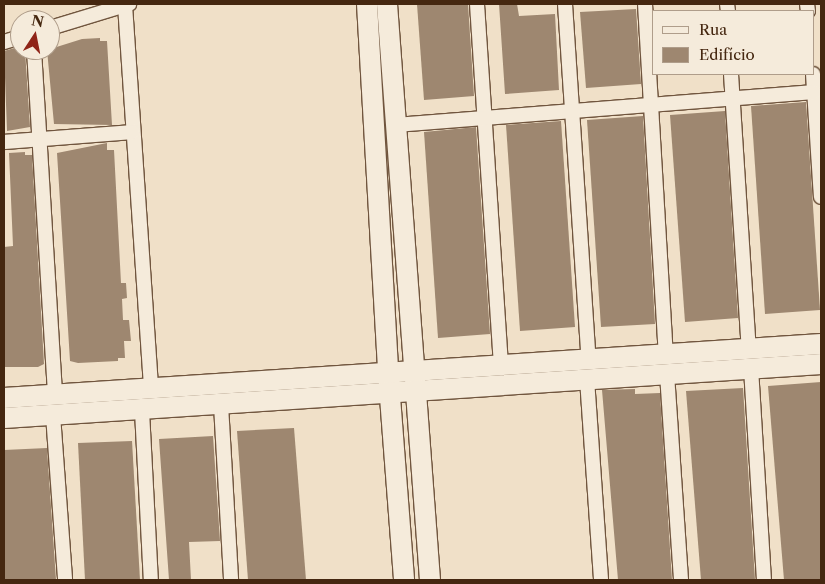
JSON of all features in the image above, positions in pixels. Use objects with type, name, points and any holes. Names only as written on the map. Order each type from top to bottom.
[{"type":"street","points":[[60,25],[127,4],[133,132],[151,389]]},
{"type":"street","points":[[367,4],[388,371],[404,580]]},
{"type":"street","points":[[388,4],[396,126],[417,370],[430,580]]},
{"type":"street","points":[[477,4],[501,366]]},
{"type":"street","points":[[565,4],[601,580]]},
{"type":"street","points":[[645,4],[653,103],[666,365],[681,580]]},
{"type":"street","points":[[35,60],[55,395]]},
{"type":"street","points":[[731,75],[764,580]]},
{"type":"street","points":[[813,75],[821,197]]},
{"type":"street","points":[[396,126],[653,103],[814,92]]},
{"type":"street","points":[[4,142],[133,132]]},
{"type":"street","points":[[4,418],[142,411],[418,391],[588,370],[750,359],[821,344]]},
{"type":"street","points":[[750,359],[821,364]]},
{"type":"street","points":[[4,398],[388,371],[501,366],[588,370]]},
{"type":"street","points":[[221,405],[231,580]]},
{"type":"street","points":[[142,411],[151,580]]},
{"type":"street","points":[[54,415],[65,580]]},
{"type":"building","points":[[417,4],[468,4],[474,96],[424,100]]},
{"type":"building","points":[[499,4],[517,4],[519,16],[555,14],[559,90],[505,94]]},
{"type":"building","points":[[636,9],[641,84],[586,88],[580,12]]},
{"type":"building","points":[[100,38],[100,41],[107,41],[112,125],[54,124],[48,60],[60,60],[60,46],[82,39]]},
{"type":"building","points":[[10,49],[10,60],[26,60],[30,127],[7,131],[4,51]]},
{"type":"building","points":[[806,102],[820,310],[765,314],[751,106]]},
{"type":"building","points":[[725,111],[738,318],[685,322],[670,115]]},
{"type":"building","points":[[643,116],[655,324],[601,327],[587,120]]},
{"type":"building","points":[[561,121],[575,327],[520,331],[506,125]]},
{"type":"building","points":[[476,127],[490,334],[438,338],[424,132]]},
{"type":"building","points":[[107,143],[107,150],[114,150],[121,283],[126,283],[127,298],[122,299],[123,320],[129,320],[131,341],[124,341],[125,358],[118,358],[118,361],[78,363],[70,361],[57,153]]},
{"type":"building","points":[[25,152],[25,155],[32,155],[44,364],[38,367],[4,367],[4,247],[13,246],[9,153]]},
{"type":"building","points":[[821,382],[821,580],[784,580],[768,386]]},
{"type":"building","points":[[743,388],[755,580],[701,580],[686,391]]},
{"type":"building","points":[[635,389],[635,394],[660,393],[672,580],[618,580],[602,390]]},
{"type":"building","points":[[294,428],[306,580],[248,580],[237,431]]},
{"type":"building","points":[[213,436],[220,541],[189,542],[191,580],[169,580],[159,439]]},
{"type":"building","points":[[132,441],[140,580],[85,580],[78,443]]},
{"type":"building","points":[[47,448],[56,580],[4,580],[4,450]]}]
